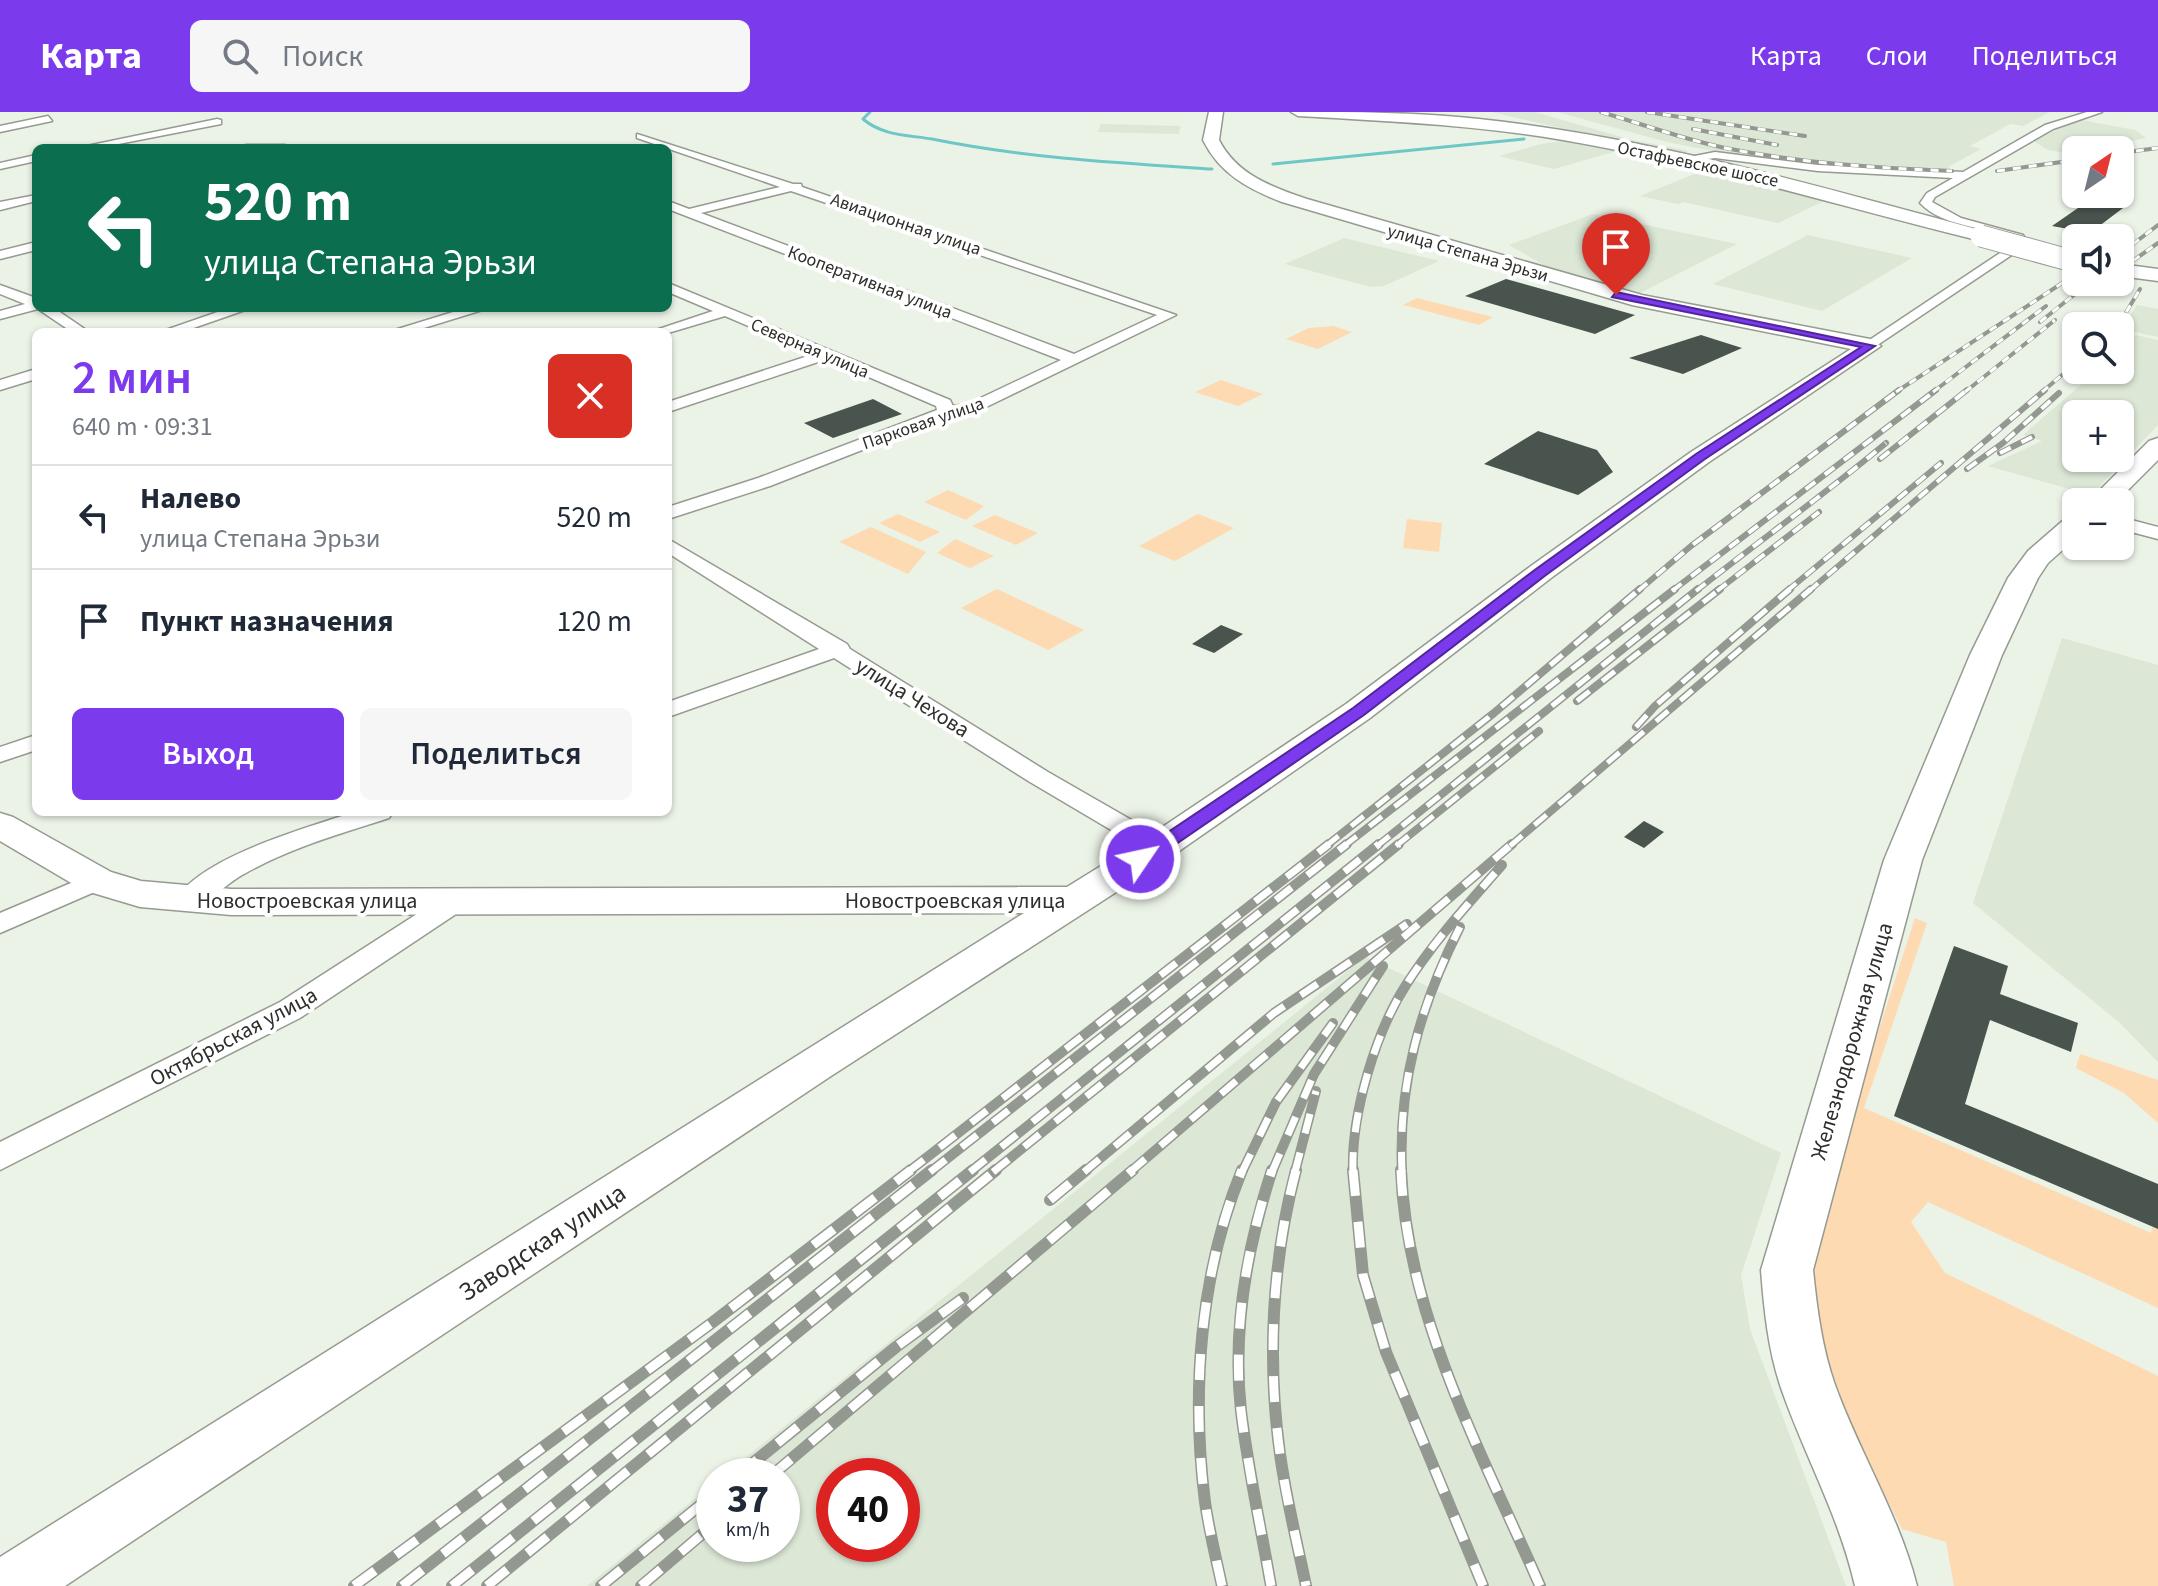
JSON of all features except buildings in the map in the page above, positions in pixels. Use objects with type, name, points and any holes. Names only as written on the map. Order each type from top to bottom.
[{"type":"street","name":"улица Степана Эрьзи","points":[[1216,112],[1211,140],[1225,164],[1262,188],[1301,203],[1639,301],[1870,346]]},
{"type":"street","name":"Остафьевское шоссе","points":[[1298,112],[1474,123],[1594,141]]},
{"type":"street","name":"Остафьевское шоссе","points":[[1364,112],[1501,122],[1594,141],[1801,187],[2062,258]]},
{"type":"street","points":[[1679,160],[1715,155],[1818,168],[1963,175],[2049,127],[2097,112]]},
{"type":"street","points":[[0,129],[48,119]]},
{"type":"street","points":[[103,144],[217,122]]},
{"type":"street","name":"Авиационная улица","points":[[641,136],[666,144]]},
{"type":"street","name":"Авиационная улица","points":[[672,146],[1169,315]]},
{"type":"street","points":[[0,166],[32,159]]},
{"type":"street","name":"Новостроевская улица","points":[[0,825],[97,881],[140,894],[231,902],[1075,900],[1159,847],[1358,711],[1541,572],[1700,457],[2020,247],[2022,241],[2007,234],[1957,221],[1927,205],[1931,195],[1963,175]]},
{"type":"street","points":[[672,216],[812,183]]},
{"type":"street","points":[[0,206],[32,199]]},
{"type":"street","name":"Кооперативная улица","points":[[672,207],[1072,359]]},
{"type":"street","points":[[0,255],[32,247]]},
{"type":"street","points":[[2134,272],[2158,275]]},
{"type":"street","points":[[0,289],[32,302]]},
{"type":"street","name":"Северная улица","points":[[672,289],[944,403],[946,412]]},
{"type":"street","points":[[0,315],[32,305]]},
{"type":"street","points":[[50,312],[76,328]]},
{"type":"street","points":[[180,328],[231,312]]},
{"type":"street","points":[[410,328],[468,312]]},
{"type":"street","points":[[670,328],[724,312]]},
{"type":"street","name":"Парковая улица","points":[[672,512],[764,482],[946,412],[972,408],[1169,315]]},
{"type":"street","points":[[672,406],[826,355]]},
{"type":"street","points":[[0,385],[32,375]]},
{"type":"street","points":[[2117,488],[2158,446]]},
{"type":"street","points":[[2134,527],[2158,533]]},
{"type":"street","name":"Железнодорожная улица","points":[[1886,1586],[1879,1553],[1811,1393],[1791,1322],[1787,1270],[1903,860],[1986,655],[2023,578],[2038,557],[2062,536]]},
{"type":"street","name":"улица Чехова","points":[[672,547],[839,649],[1039,777],[1159,847]]},
{"type":"street","points":[[672,709],[839,649]]},
{"type":"street","points":[[0,755],[32,743]]},
{"type":"street","points":[[190,899],[209,882],[248,859],[369,816]]},
{"type":"street","points":[[0,924],[97,881]]},
{"type":"street","name":"Октябрьская улица","points":[[0,1157],[290,1010],[458,900]]},
{"type":"street","name":"Заводская улица","points":[[10,1586],[1075,900]]},
{"type":"shaded area","points":[[1492,112],[1535,112],[1628,139],[1689,151],[1675,155]]},
{"type":"shaded area","points":[[1557,112],[2050,112],[2023,126],[2010,124],[1970,146],[1981,149],[1948,167],[1956,173],[1872,170],[1733,155],[1667,142]]},
{"type":"shaded area","points":[[2081,120],[2135,130],[2146,138],[2134,140],[2134,136],[2062,136],[2062,153],[2046,149],[2032,140]]},
{"type":"shaded area","points":[[1101,124],[1180,126],[1179,134],[1098,132]]},
{"type":"shaded area","points":[[1570,140],[1616,151],[1554,169],[1499,156],[1541,144]]},
{"type":"shaded area","points":[[1702,171],[1830,198],[1778,223],[1684,202],[1678,204],[1640,196]]},
{"type":"shaded area","points":[[1593,214],[1737,244],[1640,293],[1547,267],[1509,245]]},
{"type":"shaded area","points":[[1808,235],[1912,258],[1822,311],[1713,284]]},
{"type":"shaded area","points":[[1344,238],[1439,261],[1384,286],[1371,287],[1285,264]]},
{"type":"shaded area","points":[[1417,298],[1493,317],[1479,325],[1403,305]]},
{"type":"shaded area","points":[[2137,305],[2158,309],[2158,337],[2134,332],[2133,312]]},
{"type":"shaded area","points":[[1333,326],[1352,332],[1318,349],[1286,339],[1309,328]]},
{"type":"shaded area","points":[[2134,337],[2158,340],[2158,425],[2134,450],[2134,400],[2063,400],[2082,384],[2134,384]]},
{"type":"shaded area","points":[[1221,380],[1263,394],[1238,406],[1195,392]]},
{"type":"shaded area","points":[[2062,401],[2062,472],[2113,472],[2098,488],[2066,488],[1988,466],[2042,441],[2023,435]]},
{"type":"shaded area","points":[[948,490],[984,506],[966,520],[924,502]]},
{"type":"shaded area","points":[[898,514],[940,532],[920,542],[879,523]]},
{"type":"shaded area","points":[[1198,514],[1234,528],[1175,561],[1139,546]]},
{"type":"shaded area","points":[[995,515],[1038,533],[1016,545],[972,526]]},
{"type":"shaded area","points":[[1407,519],[1442,523],[1439,552],[1403,548]]},
{"type":"shaded area","points":[[871,527],[926,552],[908,574],[839,542]]},
{"type":"shaded area","points":[[955,539],[994,556],[970,568],[937,553]]},
{"type":"shaded area","points":[[997,589],[1084,630],[1048,650],[961,608]]},
{"type":"shaded area","points":[[2062,638],[2158,665],[2158,1062],[2120,1023],[1973,903]]},
{"type":"shaded area","points":[[1915,918],[1927,923],[1864,1108],[2151,1233],[2158,1202],[2158,1308],[1928,1202],[1911,1222],[1945,1273],[2158,1376],[2158,1586],[1954,1586],[1946,1542],[1902,1529],[1816,1362],[1801,1271]]},
{"type":"shaded area","points":[[1365,957],[1781,1153],[1741,1275],[1750,1329],[1846,1586],[587,1586],[696,1498],[696,1562],[800,1562],[800,1458],[745,1458]]},
{"type":"shaded area","points":[[2080,1054],[2158,1080],[2158,1123],[2124,1093],[2076,1068]]},
{"type":"waterway","points":[[870,112],[863,119],[887,132],[1037,155],[1212,169]]},
{"type":"waterway","points":[[1273,164],[1524,139]]},
{"type":"railway","points":[[1601,112],[1725,148],[1781,158],[1952,171]]},
{"type":"railway","points":[[1647,112],[1805,136]]},
{"type":"railway","points":[[1693,129],[1777,145]]},
{"type":"railway","points":[[2134,151],[2158,148]]},
{"type":"railway","points":[[1997,171],[2062,162]]},
{"type":"railway","points":[[2134,243],[2158,225]]},
{"type":"railway","points":[[2134,260],[2158,243]]},
{"type":"railway","points":[[1899,390],[2062,283]]},
{"type":"railway","points":[[2126,312],[2140,289]]},
{"type":"railway","points":[[2040,322],[2072,296]]},
{"type":"railway","points":[[1933,392],[2046,306]]},
{"type":"railway","points":[[1965,392],[2055,320]]},
{"type":"railway","points":[[2042,392],[2062,375]]},
{"type":"railway","points":[[1638,591],[1691,546],[1899,390]]},
{"type":"railway","points":[[1672,591],[1936,390]]},
{"type":"railway","points":[[1880,459],[1967,390]]},
{"type":"railway","points":[[1809,591],[2045,390]]},
{"type":"railway","points":[[1967,469],[2003,443],[2059,393]]},
{"type":"railway","points":[[2000,453],[2032,437]]},
{"type":"railway","points":[[1696,591],[1886,443]]},
{"type":"railway","points":[[1787,591],[1941,463]]},
{"type":"railway","points":[[1717,591],[1819,512]]},
{"type":"railway","points":[[1326,846],[1494,713],[1640,589]]},
{"type":"railway","points":[[1344,846],[1675,589]]},
{"type":"railway","points":[[1377,846],[1698,589]]},
{"type":"railway","points":[[1577,701],[1720,589]]},
{"type":"railway","points":[[1636,727],[1655,706],[1790,589]]},
{"type":"railway","points":[[1510,846],[1811,589]]},
{"type":"railway","points":[[1396,846],[1539,731]]},
{"type":"railway","points":[[908,1172],[1329,844]]},
{"type":"railway","points":[[930,1172],[1347,844]]},
{"type":"railway","points":[[970,1172],[1379,844]]},
{"type":"railway","points":[[993,1172],[1399,844]]},
{"type":"railway","points":[[1130,1172],[1512,844]]},
{"type":"railway","points":[[1353,1170],[1361,1100],[1384,1026],[1428,953],[1502,865]]},
{"type":"railway","points":[[1084,1172],[1274,1013],[1407,924]]},
{"type":"railway","points":[[1402,1172],[1404,1107],[1414,1046],[1434,986],[1460,927]]},
{"type":"railway","points":[[1272,1172],[1314,1074],[1383,966]]},
{"type":"railway","points":[[1242,1172],[1276,1102],[1333,1023]]},
{"type":"railway","points":[[1295,1172],[1316,1091]]},
{"type":"railway","points":[[354,1586],[713,1322],[911,1170]]},
{"type":"railway","points":[[402,1586],[932,1170]]},
{"type":"railway","points":[[452,1586],[973,1170]]},
{"type":"railway","points":[[487,1586],[996,1170]]},
{"type":"railway","points":[[1050,1200],[1086,1170]]},
{"type":"railway","points":[[792,1458],[1133,1170]]},
{"type":"railway","points":[[1222,1586],[1205,1502],[1199,1375],[1208,1291],[1228,1209],[1242,1170]]},
{"type":"railway","points":[[1271,1586],[1241,1411],[1239,1350],[1249,1258],[1272,1170]]},
{"type":"railway","points":[[1296,1170],[1277,1275],[1273,1347],[1282,1470],[1306,1586]]},
{"type":"railway","points":[[1353,1170],[1363,1275],[1386,1352],[1483,1586]]},
{"type":"railway","points":[[1401,1170],[1406,1225],[1432,1332],[1472,1435],[1540,1586]]},
{"type":"railway","points":[[759,1458],[896,1347],[963,1298]]},
{"type":"railway","points":[[601,1586],[696,1509]]},
{"type":"railway","points":[[641,1586],[696,1539]]},
{"type":"route","points":[[1140,859],[1358,711],[1541,572],[1700,457],[1870,346],[1616,295]]}]
